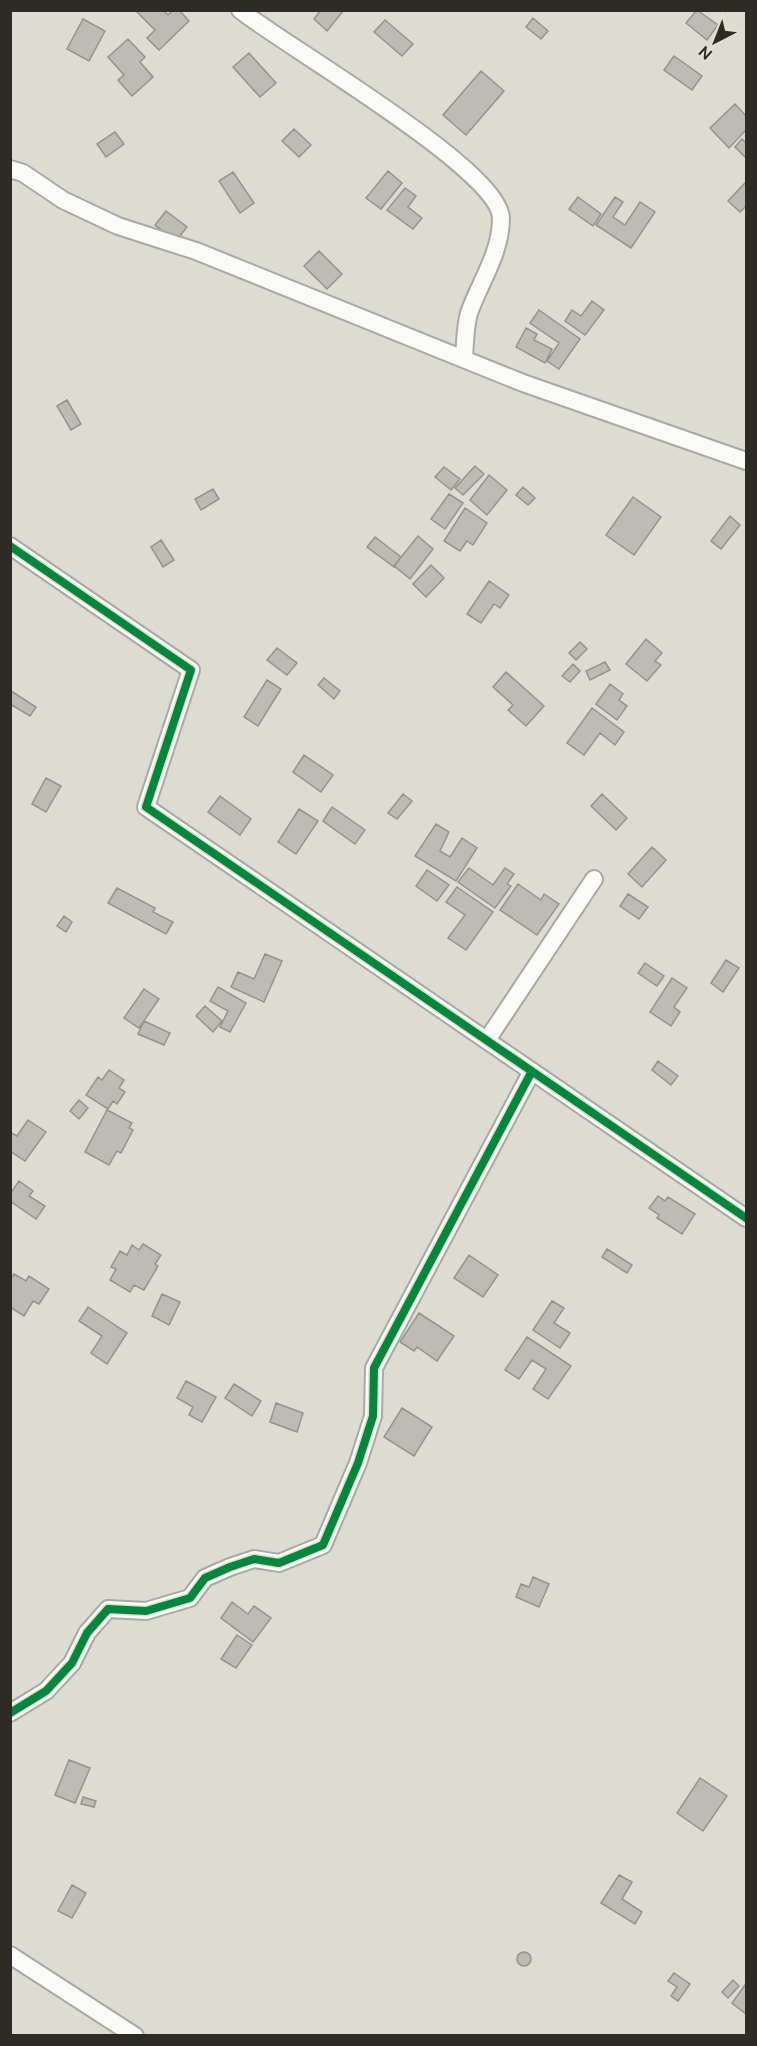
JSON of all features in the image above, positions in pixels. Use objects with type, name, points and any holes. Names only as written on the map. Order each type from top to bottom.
[{"type":"street","points":[[240,10],[269,33],[429,139],[466,170],[495,201],[501,218],[497,240],[489,271],[469,314],[464,358]]},
{"type":"street","points":[[10,169],[23,173],[63,200],[118,226],[196,251],[578,403],[747,461]]},
{"type":"street","points":[[10,546],[191,670],[146,807],[747,1218]]},
{"type":"street","points":[[487,1040],[594,879]]},
{"type":"street","points":[[10,1713],[46,1691],[72,1663],[87,1633],[108,1609],[146,1611],[190,1598],[205,1578],[230,1567],[254,1559],[279,1563],[323,1545],[358,1463],[373,1416],[374,1368],[532,1071]]},
{"type":"street","points":[[10,1954],[135,2036]]},
{"type":"building","points":[[135,10],[163,10],[168,15],[173,10],[179,10],[189,21],[159,50],[147,38],[155,30]]},
{"type":"building","points":[[321,10],[344,10],[327,31],[314,19]]},
{"type":"building","points":[[697,10],[718,25],[707,40],[686,23]]},
{"type":"building","points":[[533,18],[548,31],[541,39],[526,27]]},
{"type":"building","points":[[83,19],[105,31],[89,61],[67,49]]},
{"type":"building","points":[[385,20],[413,44],[402,56],[374,32]]},
{"type":"building","points":[[128,39],[145,57],[140,62],[153,77],[132,96],[118,80],[124,75],[108,57]]},
{"type":"building","points":[[249,53],[276,83],[260,97],[233,67]]},
{"type":"building","points":[[674,56],[702,76],[692,90],[664,70]]},
{"type":"building","points":[[481,71],[504,91],[466,135],[443,115]]},
{"type":"building","points":[[735,104],[746,116],[746,130],[729,148],[710,128]]},
{"type":"building","points":[[294,129],[311,145],[299,157],[282,141]]},
{"type":"building","points":[[115,132],[124,144],[106,157],[97,144]]},
{"type":"building","points":[[742,139],[746,143],[746,158],[735,147]]},
{"type":"building","points":[[388,171],[402,183],[381,209],[366,198]]},
{"type":"building","points":[[233,172],[254,203],[240,213],[219,181]]},
{"type":"building","points":[[746,182],[746,206],[740,212],[728,201]]},
{"type":"building","points":[[405,188],[416,196],[408,207],[422,218],[413,229],[387,210]]},
{"type":"building","points":[[578,197],[601,214],[593,226],[569,209]]},
{"type":"building","points":[[615,197],[623,202],[613,217],[625,225],[640,202],[655,212],[631,248],[596,225]]},
{"type":"building","points":[[166,211],[187,227],[176,241],[155,225]]},
{"type":"building","points":[[319,251],[342,274],[327,289],[304,266]]},
{"type":"building","points":[[592,301],[604,310],[585,335],[565,321],[572,310],[581,316]]},
{"type":"building","points":[[539,310],[580,339],[559,369],[547,361],[559,343],[530,323]]},
{"type":"building","points":[[526,328],[537,334],[534,340],[552,349],[545,363],[516,347]]},
{"type":"building","points":[[67,400],[81,424],[71,430],[57,406]]},
{"type":"building","points":[[475,466],[484,474],[463,495],[455,488]]},
{"type":"building","points":[[444,467],[460,479],[451,490],[435,477]]},
{"type":"building","points":[[489,475],[507,490],[487,515],[470,500]]},
{"type":"building","points":[[523,487],[535,498],[528,505],[516,495]]},
{"type":"building","points":[[213,489],[219,499],[201,510],[195,499]]},
{"type":"building","points":[[449,494],[463,503],[445,529],[431,519]]},
{"type":"building","points":[[633,497],[661,517],[634,555],[606,535]]},
{"type":"building","points":[[465,508],[487,523],[473,545],[467,541],[460,551],[444,541]]},
{"type":"building","points":[[730,516],[740,525],[721,549],[711,541]]},
{"type":"building","points":[[418,536],[433,549],[410,579],[394,566]]},
{"type":"building","points":[[375,537],[401,557],[394,567],[367,547]]},
{"type":"building","points":[[161,540],[174,560],[163,567],[151,547]]},
{"type":"building","points":[[431,565],[444,578],[426,597],[413,584]]},
{"type":"building","points":[[489,581],[509,595],[500,608],[494,604],[481,623],[467,614]]},
{"type":"building","points":[[646,639],[662,653],[655,661],[661,665],[647,681],[626,664]]},
{"type":"building","points":[[580,642],[587,649],[576,660],[569,653]]},
{"type":"building","points":[[277,648],[297,663],[287,675],[267,660]]},
{"type":"building","points":[[605,662],[610,670],[590,680],[586,671]]},
{"type":"building","points":[[573,664],[580,671],[570,682],[562,676]]},
{"type":"building","points":[[506,672],[544,706],[526,726],[508,710],[513,705],[493,687]]},
{"type":"building","points":[[324,678],[340,691],[334,699],[318,685]]},
{"type":"building","points":[[267,680],[281,689],[258,726],[244,717]]},
{"type":"building","points":[[610,684],[623,694],[619,700],[627,706],[617,720],[596,704]]},
{"type":"building","points":[[11,691],[36,707],[30,716],[10,704]]},
{"type":"building","points":[[592,708],[624,732],[615,745],[600,733],[584,755],[567,743]]},
{"type":"building","points":[[304,755],[333,775],[321,792],[293,772]]},
{"type":"building","points":[[46,778],[61,786],[46,812],[32,804]]},
{"type":"building","points":[[403,794],[412,801],[397,819],[388,813]]},
{"type":"building","points":[[602,794],[627,818],[616,830],[591,806]]},
{"type":"building","points":[[220,796],[251,819],[240,835],[208,812]]},
{"type":"building","points":[[332,807],[365,830],[355,844],[323,821]]},
{"type":"building","points":[[299,809],[318,821],[296,854],[278,842]]},
{"type":"building","points":[[436,824],[449,832],[440,851],[450,857],[462,838],[477,848],[456,881],[415,856]]},
{"type":"building","points":[[652,847],[666,860],[642,887],[628,874]]},
{"type":"building","points":[[469,868],[493,885],[505,868],[514,874],[507,884],[511,886],[495,908],[458,882]]},
{"type":"building","points":[[427,870],[449,885],[437,901],[416,886]]},
{"type":"building","points":[[518,884],[541,900],[544,894],[559,904],[537,935],[500,910]]},
{"type":"building","points":[[457,887],[493,912],[466,950],[448,938],[465,915],[446,902]]},
{"type":"building","points":[[117,888],[155,908],[153,912],[173,922],[166,934],[108,903]]},
{"type":"building","points":[[628,894],[648,907],[639,919],[620,906]]},
{"type":"building","points":[[64,916],[72,922],[66,932],[57,926]]},
{"type":"building","points":[[265,954],[282,961],[264,1002],[231,987],[238,972],[254,979]]},
{"type":"building","points":[[726,960],[739,968],[723,992],[711,983]]},
{"type":"building","points":[[645,963],[664,976],[657,986],[638,973]]},
{"type":"building","points":[[672,978],[687,988],[674,1007],[680,1012],[671,1026],[650,1012]]},
{"type":"building","points":[[218,987],[246,1003],[230,1032],[220,1027],[228,1011],[210,1001]]},
{"type":"building","points":[[144,989],[159,999],[139,1028],[124,1018]]},
{"type":"building","points":[[205,1006],[222,1021],[213,1032],[196,1016]]},
{"type":"building","points":[[144,1021],[170,1033],[164,1045],[138,1034]]},
{"type":"building","points":[[658,1061],[678,1076],[671,1085],[652,1070]]},
{"type":"building","points":[[109,1070],[124,1080],[119,1088],[125,1092],[117,1104],[113,1101],[108,1109],[86,1095],[98,1077],[102,1080]]},
{"type":"building","points":[[79,1100],[88,1108],[79,1119],[70,1111]]},
{"type":"building","points":[[107,1110],[132,1123],[129,1128],[133,1130],[121,1153],[117,1151],[109,1165],[85,1152]]},
{"type":"building","points":[[28,1120],[46,1132],[25,1161],[10,1151],[10,1132],[17,1136]]},
{"type":"building","points":[[19,1181],[33,1191],[29,1196],[45,1206],[36,1219],[10,1201],[10,1194]]},
{"type":"building","points":[[658,1196],[665,1201],[668,1197],[695,1214],[682,1234],[657,1218],[659,1215],[649,1208]]},
{"type":"building","points":[[143,1244],[161,1255],[155,1264],[158,1266],[144,1290],[134,1285],[130,1292],[110,1280],[116,1269],[111,1267],[120,1251],[127,1255],[132,1245],[139,1250]]},
{"type":"building","points":[[607,1249],[632,1265],[627,1273],[602,1257]]},
{"type":"building","points":[[469,1255],[498,1275],[483,1297],[454,1278]]},
{"type":"building","points":[[14,1274],[26,1281],[29,1276],[49,1289],[39,1304],[33,1301],[24,1316],[10,1307],[10,1280]]},
{"type":"building","points":[[162,1294],[180,1302],[169,1325],[152,1316]]},
{"type":"building","points":[[552,1301],[564,1308],[554,1323],[570,1333],[560,1348],[533,1330]]},
{"type":"building","points":[[88,1307],[127,1333],[107,1364],[91,1353],[102,1336],[79,1321]]},
{"type":"building","points":[[419,1313],[454,1336],[437,1361],[417,1347],[414,1351],[400,1342]]},
{"type":"building","points":[[527,1337],[571,1366],[548,1399],[533,1389],[546,1369],[532,1360],[519,1379],[505,1370]]},
{"type":"building","points":[[186,1381],[216,1397],[202,1422],[189,1415],[193,1407],[177,1398]]},
{"type":"building","points":[[234,1384],[261,1401],[252,1416],[225,1398]]},
{"type":"building","points":[[276,1403],[303,1413],[297,1432],[270,1422]]},
{"type":"building","points":[[402,1408],[432,1427],[414,1456],[384,1437]]},
{"type":"building","points":[[533,1577],[549,1584],[539,1607],[516,1597],[521,1584],[529,1587]]},
{"type":"building","points":[[232,1602],[248,1614],[254,1606],[271,1618],[253,1642],[221,1618]]},
{"type":"building","points":[[237,1635],[252,1645],[236,1668],[221,1659]]},
{"type":"building","points":[[69,1760],[90,1768],[75,1803],[55,1795]]},
{"type":"building","points":[[700,1778],[727,1796],[703,1831],[677,1813]]},
{"type":"building","points":[[83,1797],[96,1801],[94,1807],[81,1804]]},
{"type":"building","points":[[619,1875],[632,1882],[622,1899],[642,1912],[635,1924],[601,1903]]},
{"type":"building","points":[[72,1885],[86,1893],[72,1918],[58,1911]]},
{"type":"building","points":[[521,1952],[527,1952],[531,1959],[527,1966],[521,1966],[517,1962],[517,1956]]},
{"type":"building","points":[[674,1973],[690,1984],[678,2001],[671,1996],[677,1987],[668,1981]]},
{"type":"building","points":[[733,1980],[739,1986],[728,1998],[722,1992]]},
{"type":"building","points":[[746,1986],[746,2014],[732,2003]]},
{"type":"cycle path","points":[[10,546],[191,670],[146,807],[746,1218]]},
{"type":"cycle path","points":[[10,1713],[46,1691],[72,1663],[87,1633],[108,1609],[146,1611],[190,1598],[205,1578],[230,1567],[254,1559],[279,1563],[323,1545],[358,1463],[373,1416],[374,1368],[532,1071]]}]
